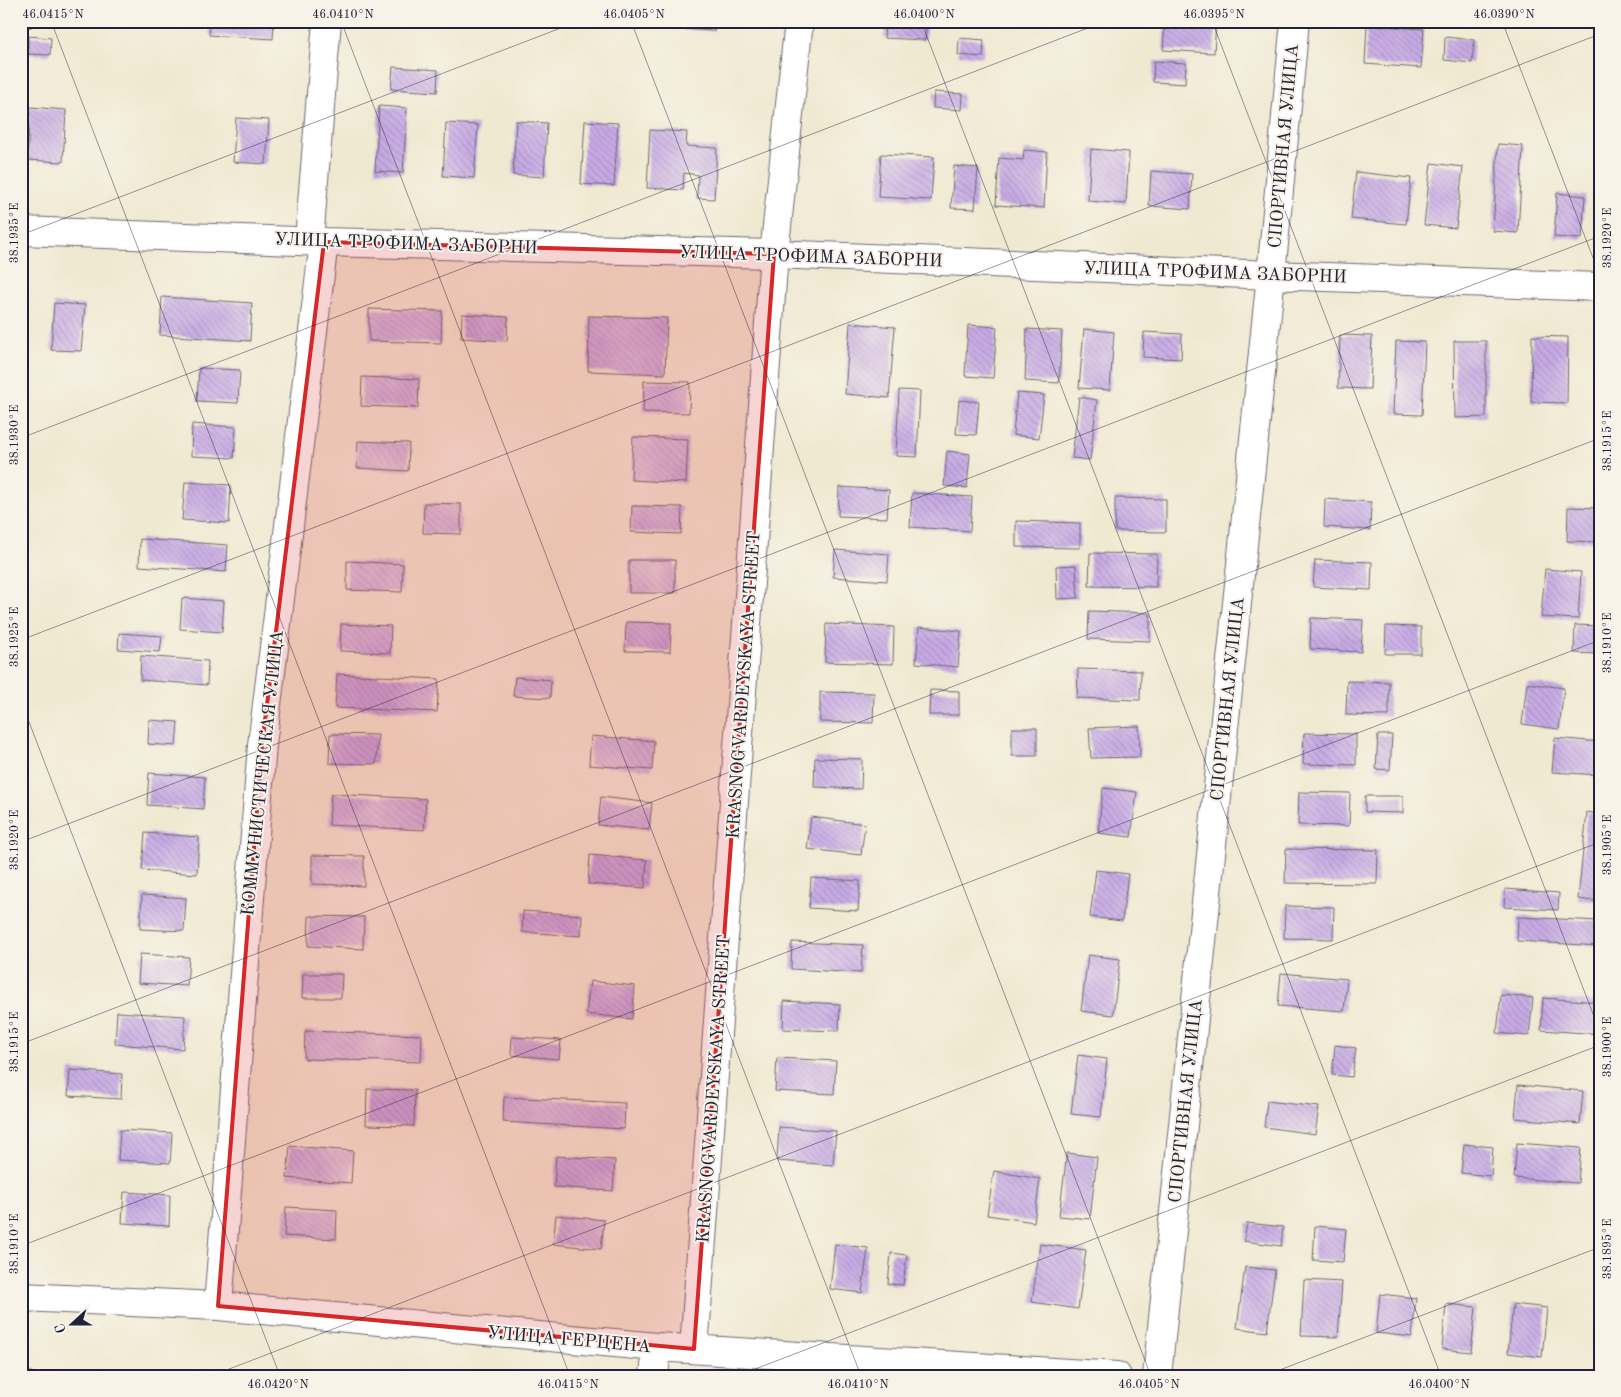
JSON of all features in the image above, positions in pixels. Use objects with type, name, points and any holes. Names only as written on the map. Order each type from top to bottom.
[{"type":"street","name":"КОММУНИСТИЧЕСКАЯ УЛИЦА","points":[[218,1306],[262,745],[317,241],[327,21]]},
{"type":"street","name":"KRASNOGVARDEYSKAYA STREET","points":[[694,1349],[774,254],[799,21]]},
{"type":"street","name":"СПОРТИВНАЯ УЛИЦА","points":[[1157,1376],[1271,275],[1295,21]]},
{"type":"street","name":"УЛИЦА ТРОФИМА ЗАБОРНИ","points":[[21,231],[774,254],[1600,287]]},
{"type":"street","name":"УЛИЦА ГЕРЦЕНА","points":[[21,1297],[218,1306],[656,1347],[1117,1376]]},
{"type":"street","points":[[654,1376],[656,1347]]},
{"type":"highlighted area","points":[[324,242],[774,254],[694,1349],[218,1306],[262,745]]},
{"type":"building","points":[[210,21],[274,21],[273,39],[209,35]]},
{"type":"building","points":[[662,21],[715,21],[714,31],[661,28]]},
{"type":"building","points":[[885,21],[927,21],[925,40],[884,38]]},
{"type":"building","points":[[1165,21],[1216,22],[1214,53],[1163,50]]},
{"type":"building","points":[[1367,25],[1424,29],[1421,68],[1365,64]]},
{"type":"building","points":[[28,36],[51,38],[50,55],[28,54]]},
{"type":"building","points":[[1445,37],[1474,40],[1472,63],[1444,60]]},
{"type":"building","points":[[959,38],[984,40],[983,57],[958,55]]},
{"type":"building","points":[[1154,61],[1186,63],[1185,84],[1153,82]]},
{"type":"building","points":[[393,67],[438,70],[437,92],[391,89]]},
{"type":"building","points":[[934,92],[963,94],[962,110],[933,108]]},
{"type":"building","points":[[379,106],[407,108],[403,173],[375,171]]},
{"type":"building","points":[[30,107],[66,110],[63,162],[27,160]]},
{"type":"building","points":[[236,118],[269,120],[266,164],[233,162]]},
{"type":"building","points":[[516,121],[547,123],[544,177],[513,175]]},
{"type":"building","points":[[585,121],[618,123],[614,186],[581,184]]},
{"type":"building","points":[[446,123],[478,125],[474,178],[443,176]]},
{"type":"building","points":[[650,130],[687,132],[686,146],[717,148],[714,199],[697,198],[698,175],[684,173],[683,190],[647,188]]},
{"type":"building","points":[[1498,144],[1523,146],[1518,233],[1493,231]]},
{"type":"building","points":[[1091,149],[1129,152],[1126,204],[1088,201]]},
{"type":"building","points":[[1024,150],[1047,152],[1044,208],[996,205],[999,158],[1023,160]]},
{"type":"building","points":[[881,154],[934,157],[931,200],[878,197]]},
{"type":"building","points":[[1431,163],[1463,167],[1456,228],[1424,225]]},
{"type":"building","points":[[954,166],[978,168],[975,209],[951,208]]},
{"type":"building","points":[[1151,171],[1192,174],[1190,209],[1149,206]]},
{"type":"building","points":[[1356,172],[1411,178],[1406,224],[1351,219]]},
{"type":"building","points":[[1557,193],[1585,196],[1582,239],[1554,237]]},
{"type":"building","points":[[162,297],[252,303],[250,341],[160,335]]},
{"type":"building","points":[[54,303],[85,305],[81,351],[51,350]]},
{"type":"building","points":[[369,309],[442,311],[441,343],[369,341]]},
{"type":"building","points":[[462,314],[508,317],[507,341],[461,338]]},
{"type":"building","points":[[589,316],[667,318],[665,374],[588,371]]},
{"type":"building","points":[[850,323],[895,327],[889,398],[845,394]]},
{"type":"building","points":[[968,325],[997,327],[993,378],[965,376]]},
{"type":"building","points":[[1027,329],[1062,331],[1059,383],[1025,381]]},
{"type":"building","points":[[1084,329],[1114,332],[1110,390],[1079,388]]},
{"type":"building","points":[[1144,332],[1182,334],[1181,359],[1143,357]]},
{"type":"building","points":[[1340,335],[1372,336],[1370,389],[1338,388]]},
{"type":"building","points":[[1532,336],[1568,337],[1567,403],[1531,402]]},
{"type":"building","points":[[1396,341],[1425,342],[1422,415],[1393,414]]},
{"type":"building","points":[[1454,341],[1486,341],[1486,417],[1455,418]]},
{"type":"building","points":[[199,368],[240,370],[238,403],[197,401]]},
{"type":"building","points":[[362,377],[419,379],[418,408],[361,406]]},
{"type":"building","points":[[644,381],[690,382],[689,413],[643,412]]},
{"type":"building","points":[[899,390],[920,391],[917,457],[896,456]]},
{"type":"building","points":[[1017,393],[1044,395],[1039,438],[1013,435]]},
{"type":"building","points":[[1079,397],[1097,400],[1090,460],[1072,458]]},
{"type":"building","points":[[959,400],[979,402],[976,435],[956,434]]},
{"type":"building","points":[[1597,407],[1600,407],[1600,430],[1596,430]]},
{"type":"building","points":[[192,424],[236,427],[234,458],[191,456]]},
{"type":"building","points":[[633,437],[688,439],[686,483],[631,480]]},
{"type":"building","points":[[358,441],[409,443],[408,471],[357,468]]},
{"type":"building","points":[[947,451],[970,454],[967,488],[944,486]]},
{"type":"building","points":[[185,482],[231,485],[229,523],[182,520]]},
{"type":"building","points":[[839,487],[889,490],[887,518],[838,516]]},
{"type":"building","points":[[912,493],[972,497],[970,531],[910,527]]},
{"type":"building","points":[[1115,498],[1166,499],[1166,532],[1115,531]]},
{"type":"building","points":[[1325,499],[1371,502],[1370,530],[1324,527]]},
{"type":"building","points":[[424,503],[461,504],[461,534],[423,533]]},
{"type":"building","points":[[632,506],[682,507],[681,534],[631,532]]},
{"type":"building","points":[[1568,507],[1600,508],[1600,542],[1567,541]]},
{"type":"building","points":[[1016,521],[1080,523],[1080,548],[1016,547]]},
{"type":"building","points":[[140,539],[228,545],[226,572],[139,566]]},
{"type":"building","points":[[835,550],[889,554],[887,581],[833,577]]},
{"type":"building","points":[[1090,553],[1157,554],[1156,587],[1089,586]]},
{"type":"building","points":[[629,560],[675,560],[675,593],[629,593]]},
{"type":"building","points":[[1315,560],[1372,562],[1371,590],[1313,587]]},
{"type":"building","points":[[347,561],[403,564],[402,592],[347,590]]},
{"type":"building","points":[[1076,565],[1078,598],[1057,599],[1056,566]]},
{"type":"building","points":[[1545,569],[1581,572],[1578,619],[1541,617]]},
{"type":"building","points":[[182,598],[224,601],[222,632],[180,629]]},
{"type":"building","points":[[1089,611],[1150,613],[1150,641],[1088,639]]},
{"type":"building","points":[[1311,618],[1363,620],[1361,652],[1310,649]]},
{"type":"building","points":[[626,622],[671,623],[670,652],[625,651]]},
{"type":"building","points":[[341,624],[391,626],[390,653],[340,651]]},
{"type":"building","points":[[826,624],[894,627],[893,664],[825,662]]},
{"type":"building","points":[[1575,625],[1600,626],[1600,654],[1574,653]]},
{"type":"building","points":[[1386,626],[1421,627],[1421,654],[1385,654]]},
{"type":"building","points":[[919,627],[961,631],[958,667],[916,663]]},
{"type":"building","points":[[119,633],[162,636],[160,652],[118,649]]},
{"type":"building","points":[[141,656],[208,661],[207,685],[140,680]]},
{"type":"building","points":[[1078,669],[1141,671],[1140,700],[1077,698]]},
{"type":"building","points":[[337,674],[439,679],[437,712],[335,708]]},
{"type":"building","points":[[515,677],[551,680],[550,698],[513,696]]},
{"type":"building","points":[[1347,681],[1389,682],[1389,716],[1346,715]]},
{"type":"building","points":[[1527,683],[1564,688],[1559,729],[1522,724]]},
{"type":"building","points":[[930,690],[959,691],[959,715],[929,715]]},
{"type":"building","points":[[820,692],[874,693],[873,723],[820,722]]},
{"type":"building","points":[[149,720],[178,722],[176,746],[148,744]]},
{"type":"building","points":[[1139,726],[1140,757],[1091,758],[1089,728]]},
{"type":"building","points":[[1012,728],[1037,728],[1037,756],[1012,756]]},
{"type":"building","points":[[1304,733],[1356,734],[1356,765],[1303,764]]},
{"type":"building","points":[[330,734],[378,735],[376,764],[329,763]]},
{"type":"building","points":[[1378,735],[1392,735],[1390,770],[1376,769]]},
{"type":"building","points":[[591,736],[654,741],[652,770],[589,765]]},
{"type":"building","points":[[1555,738],[1600,742],[1600,775],[1552,772]]},
{"type":"building","points":[[815,758],[862,759],[861,789],[814,787]]},
{"type":"building","points":[[149,773],[205,777],[203,809],[147,805]]},
{"type":"building","points":[[1103,788],[1137,792],[1131,837],[1098,833]]},
{"type":"building","points":[[1299,792],[1350,793],[1349,826],[1298,825]]},
{"type":"building","points":[[331,794],[426,799],[424,830],[329,825]]},
{"type":"building","points":[[1365,796],[1403,796],[1403,813],[1365,812]]},
{"type":"building","points":[[601,797],[652,803],[649,830],[598,825]]},
{"type":"building","points":[[1587,812],[1600,814],[1600,902],[1578,899]]},
{"type":"building","points":[[811,817],[865,824],[861,855],[807,849]]},
{"type":"building","points":[[145,833],[199,837],[197,874],[142,870]]},
{"type":"building","points":[[1286,849],[1378,850],[1377,884],[1285,883]]},
{"type":"building","points":[[312,855],[364,856],[364,886],[312,884]]},
{"type":"building","points":[[590,855],[647,860],[645,888],[588,884]]},
{"type":"building","points":[[1096,870],[1128,874],[1122,921],[1090,917]]},
{"type":"building","points":[[811,878],[860,881],[858,911],[809,908]]},
{"type":"building","points":[[1505,889],[1559,893],[1558,910],[1504,907]]},
{"type":"building","points":[[142,895],[186,898],[184,931],[140,929]]},
{"type":"building","points":[[1285,906],[1334,907],[1333,939],[1284,938]]},
{"type":"building","points":[[523,911],[582,915],[581,936],[522,932]]},
{"type":"building","points":[[309,916],[364,917],[363,949],[308,946]]},
{"type":"building","points":[[1518,917],[1600,921],[1600,946],[1517,941]]},
{"type":"building","points":[[792,942],[863,945],[861,973],[791,969]]},
{"type":"building","points":[[140,954],[189,957],[187,986],[138,983]]},
{"type":"building","points":[[1088,955],[1120,959],[1113,1015],[1081,1011]]},
{"type":"building","points":[[1281,973],[1347,979],[1344,1011],[1278,1006]]},
{"type":"building","points":[[303,974],[342,974],[341,998],[302,998]]},
{"type":"building","points":[[590,981],[635,986],[632,1019],[586,1014]]},
{"type":"building","points":[[1501,995],[1533,998],[1529,1036],[1497,1033]]},
{"type":"building","points":[[1543,998],[1600,1002],[1600,1034],[1541,1030]]},
{"type":"building","points":[[784,1001],[840,1004],[839,1031],[783,1029]]},
{"type":"building","points":[[117,1012],[185,1016],[183,1049],[115,1044]]},
{"type":"building","points":[[305,1031],[422,1035],[421,1062],[304,1059]]},
{"type":"building","points":[[512,1037],[561,1040],[559,1059],[511,1055]]},
{"type":"building","points":[[1335,1045],[1356,1048],[1352,1077],[1332,1075]]},
{"type":"building","points":[[1078,1055],[1107,1059],[1101,1117],[1071,1114]]},
{"type":"building","points":[[777,1058],[836,1061],[834,1094],[775,1091]]},
{"type":"building","points":[[70,1070],[122,1074],[121,1099],[68,1096]]},
{"type":"building","points":[[1518,1085],[1583,1091],[1580,1124],[1515,1118]]},
{"type":"building","points":[[367,1089],[415,1090],[414,1126],[366,1125]]},
{"type":"building","points":[[504,1097],[625,1103],[624,1129],[503,1122]]},
{"type":"building","points":[[1267,1101],[1319,1107],[1315,1134],[1264,1127]]},
{"type":"building","points":[[779,1127],[836,1131],[833,1165],[777,1161]]},
{"type":"building","points":[[120,1130],[172,1133],[170,1163],[118,1160]]},
{"type":"building","points":[[1517,1143],[1581,1148],[1578,1183],[1514,1178]]},
{"type":"building","points":[[1464,1144],[1493,1147],[1491,1176],[1461,1173]]},
{"type":"building","points":[[290,1146],[353,1151],[351,1183],[287,1178]]},
{"type":"building","points":[[1067,1153],[1097,1157],[1090,1219],[1059,1216]]},
{"type":"building","points":[[556,1156],[615,1160],[613,1191],[554,1187]]},
{"type":"building","points":[[994,1171],[1040,1179],[1034,1222],[987,1215]]},
{"type":"building","points":[[124,1192],[170,1195],[169,1226],[122,1223]]},
{"type":"building","points":[[286,1207],[337,1210],[336,1239],[284,1236]]},
{"type":"building","points":[[556,1215],[604,1220],[601,1249],[553,1244]]},
{"type":"building","points":[[1247,1223],[1283,1227],[1281,1246],[1244,1241]]},
{"type":"building","points":[[1315,1226],[1346,1229],[1343,1262],[1313,1260]]},
{"type":"building","points":[[835,1244],[868,1248],[862,1293],[830,1289]]},
{"type":"building","points":[[1040,1244],[1086,1250],[1078,1309],[1032,1302]]},
{"type":"building","points":[[891,1253],[907,1255],[903,1285],[888,1284]]},
{"type":"building","points":[[1245,1267],[1275,1270],[1267,1332],[1237,1328]]},
{"type":"building","points":[[1304,1280],[1342,1282],[1338,1337],[1301,1336]]},
{"type":"building","points":[[1380,1294],[1416,1298],[1412,1337],[1376,1333]]},
{"type":"building","points":[[1446,1304],[1476,1307],[1471,1352],[1442,1349]]},
{"type":"building","points":[[1513,1304],[1547,1308],[1542,1357],[1508,1353]]},
{"type":"building","points":[[21,1371],[32,1372],[32,1376],[21,1376]]}]
